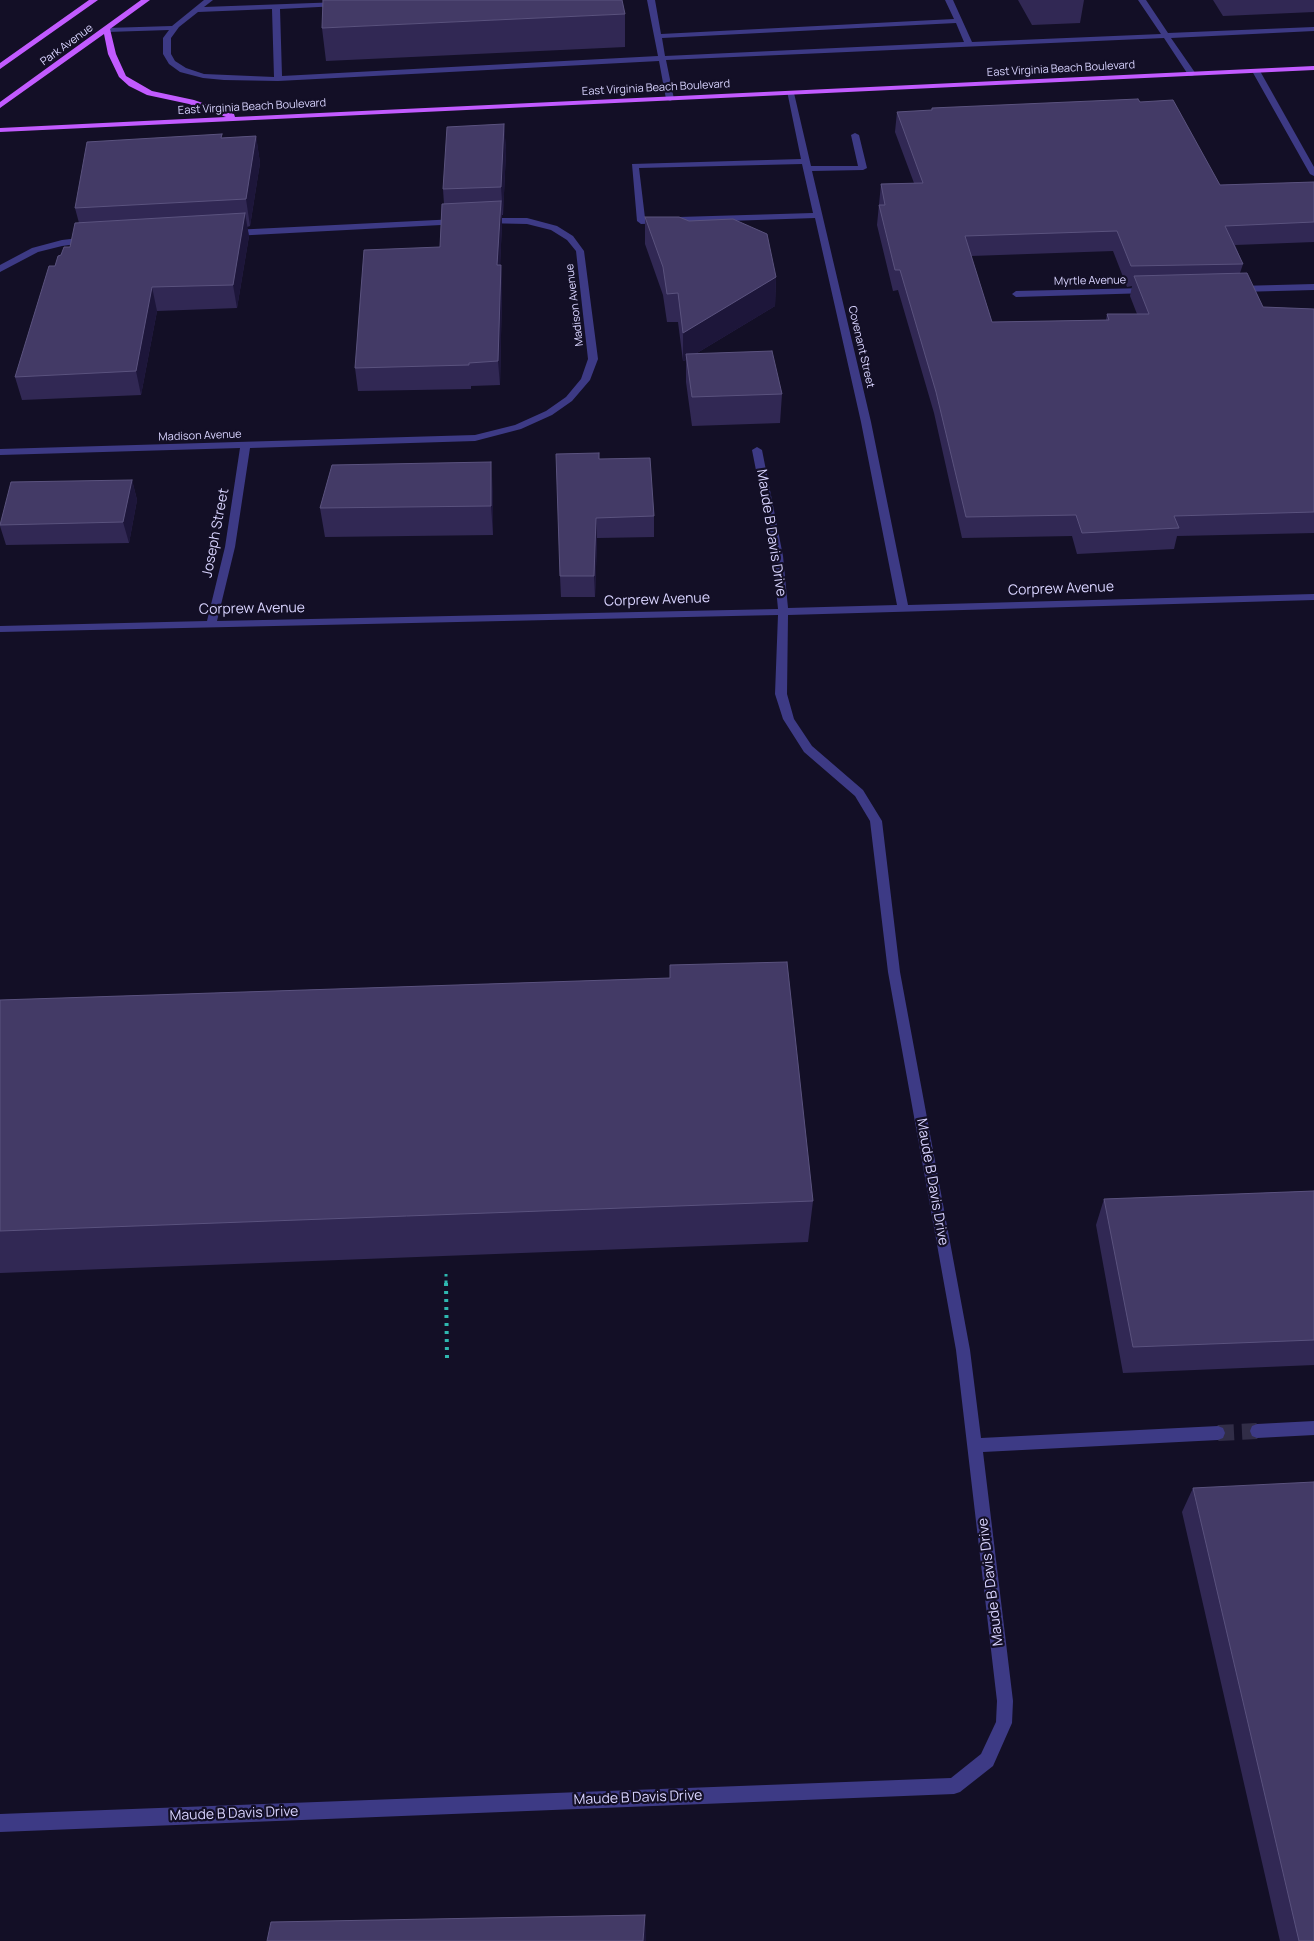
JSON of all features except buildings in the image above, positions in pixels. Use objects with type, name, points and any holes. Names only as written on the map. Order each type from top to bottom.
[{"type":"main road","name":"Park Avenue","points":[[0,67],[94,0]]},
{"type":"main road","name":"Park Avenue","points":[[0,106],[146,0]]},
{"type":"main road","points":[[107,30],[112,54],[123,77],[132,84],[150,93],[192,102],[238,118]]},
{"type":"main road","name":"East Virginia Beach Boulevard","points":[[0,130],[1314,68]]},
{"type":"street","points":[[209,0],[174,28],[167,38],[167,54],[172,62],[183,70],[203,76],[278,79],[663,58],[1314,28]]},
{"type":"street","points":[[651,0],[670,99]]},
{"type":"street","points":[[950,0],[969,44]]},
{"type":"street","points":[[1142,0],[1192,74]]},
{"type":"street","points":[[196,10],[342,3]]},
{"type":"street","points":[[276,6],[278,79]]},
{"type":"street","points":[[658,36],[958,21]]},
{"type":"street","points":[[107,30],[174,28]]},
{"type":"street","points":[[1256,71],[1314,174]]},
{"type":"street","name":"Covenant Street","points":[[790,93],[866,422],[903,608]]},
{"type":"street","points":[[819,215],[641,221],[635,166],[807,165],[863,168],[855,135]]},
{"type":"street","name":"Madison Avenue","points":[[0,452],[475,438],[518,427],[549,413],[568,399],[585,380],[593,359],[580,250],[570,238],[554,228],[527,221],[512,220],[226,233]]},
{"type":"street","points":[[0,269],[35,250],[62,243],[99,239]]},
{"type":"street","points":[[1225,289],[1314,287]]},
{"type":"street","name":"Myrtle Avenue","points":[[1016,294],[1155,291]]},
{"type":"street","name":"Joseph Street","points":[[211,625],[230,547],[245,446]]},
{"type":"street","name":"Maude B Davis Drive","points":[[0,1823],[954,1786],[987,1760],[1004,1723],[1005,1701],[963,1350],[894,972],[876,821],[859,792],[808,749],[789,719],[781,694],[783,612],[778,556],[757,450]]},
{"type":"street","name":"Corprew Avenue","points":[[0,630],[636,616],[1314,597]]},
{"type":"street","points":[[1257,1431],[1314,1428]]},
{"type":"street","points":[[974,1445],[1218,1433]]},
{"type":"path","points":[[446,1274],[447,1358]]},
{"type":"tunnel","points":[[1218,1433],[1257,1431]]}]
